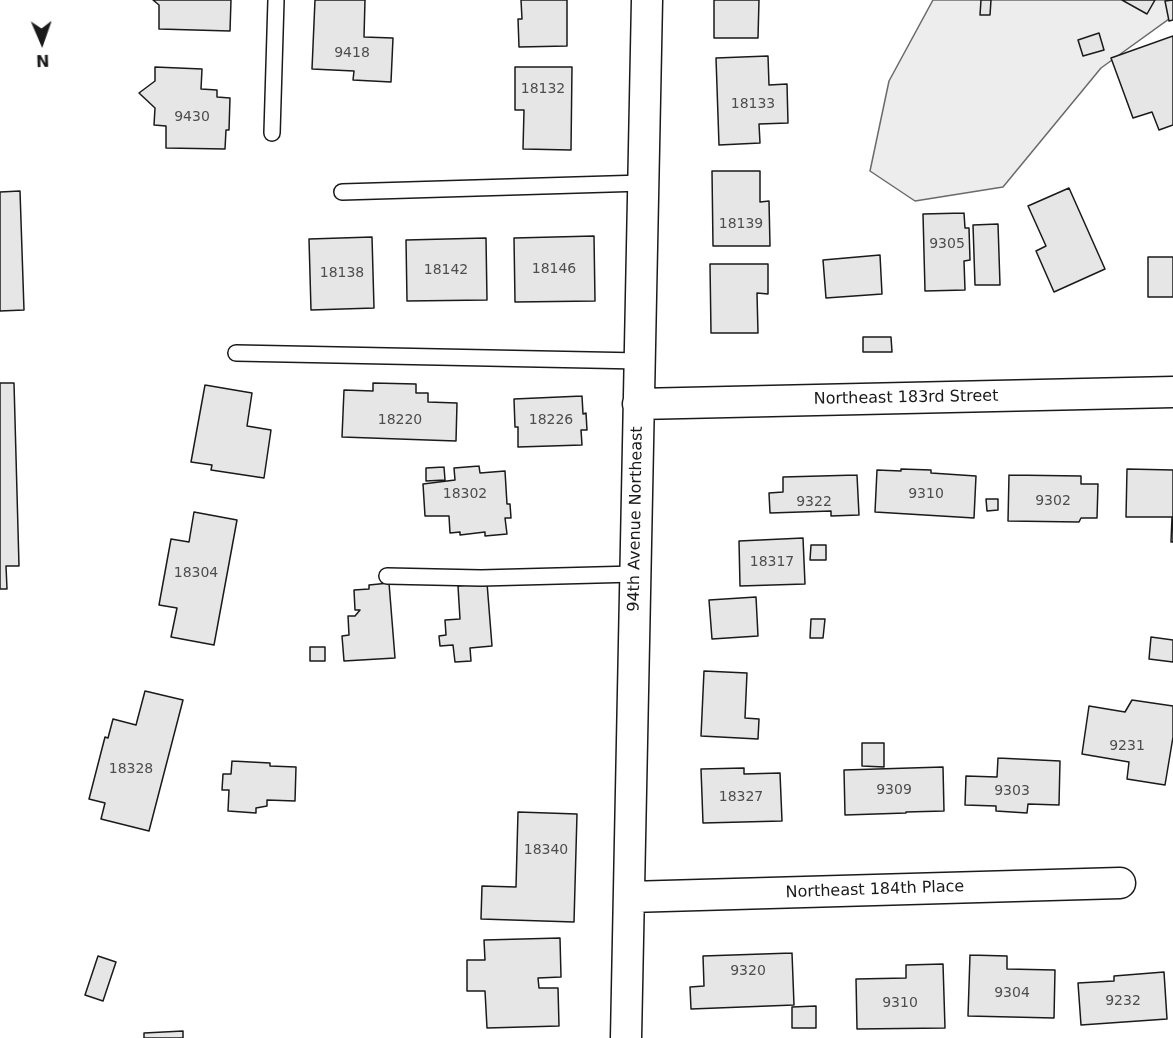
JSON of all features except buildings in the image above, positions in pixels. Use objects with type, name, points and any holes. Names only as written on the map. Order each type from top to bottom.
[{"type":"street","name":"94th Avenue Northeast","points":[[626,1038],[647,0]]},
{"type":"street","name":"Northeast 183rd Street","points":[[638,404],[1173,392]]},
{"type":"street","name":"Northeast 184th Place","points":[[629,897],[1120,883]]},
{"type":"lane","points":[[272,133],[276,0]]},
{"type":"lane","points":[[342,192],[643,183]]},
{"type":"lane","points":[[236,353],[639,361]]},
{"type":"lane","points":[[387,576],[481,578],[635,574]]},
{"type":"shaded area","points":[[933,0],[1173,0],[1173,16],[1101,68],[1003,187],[915,201],[870,171],[889,81]]}]
